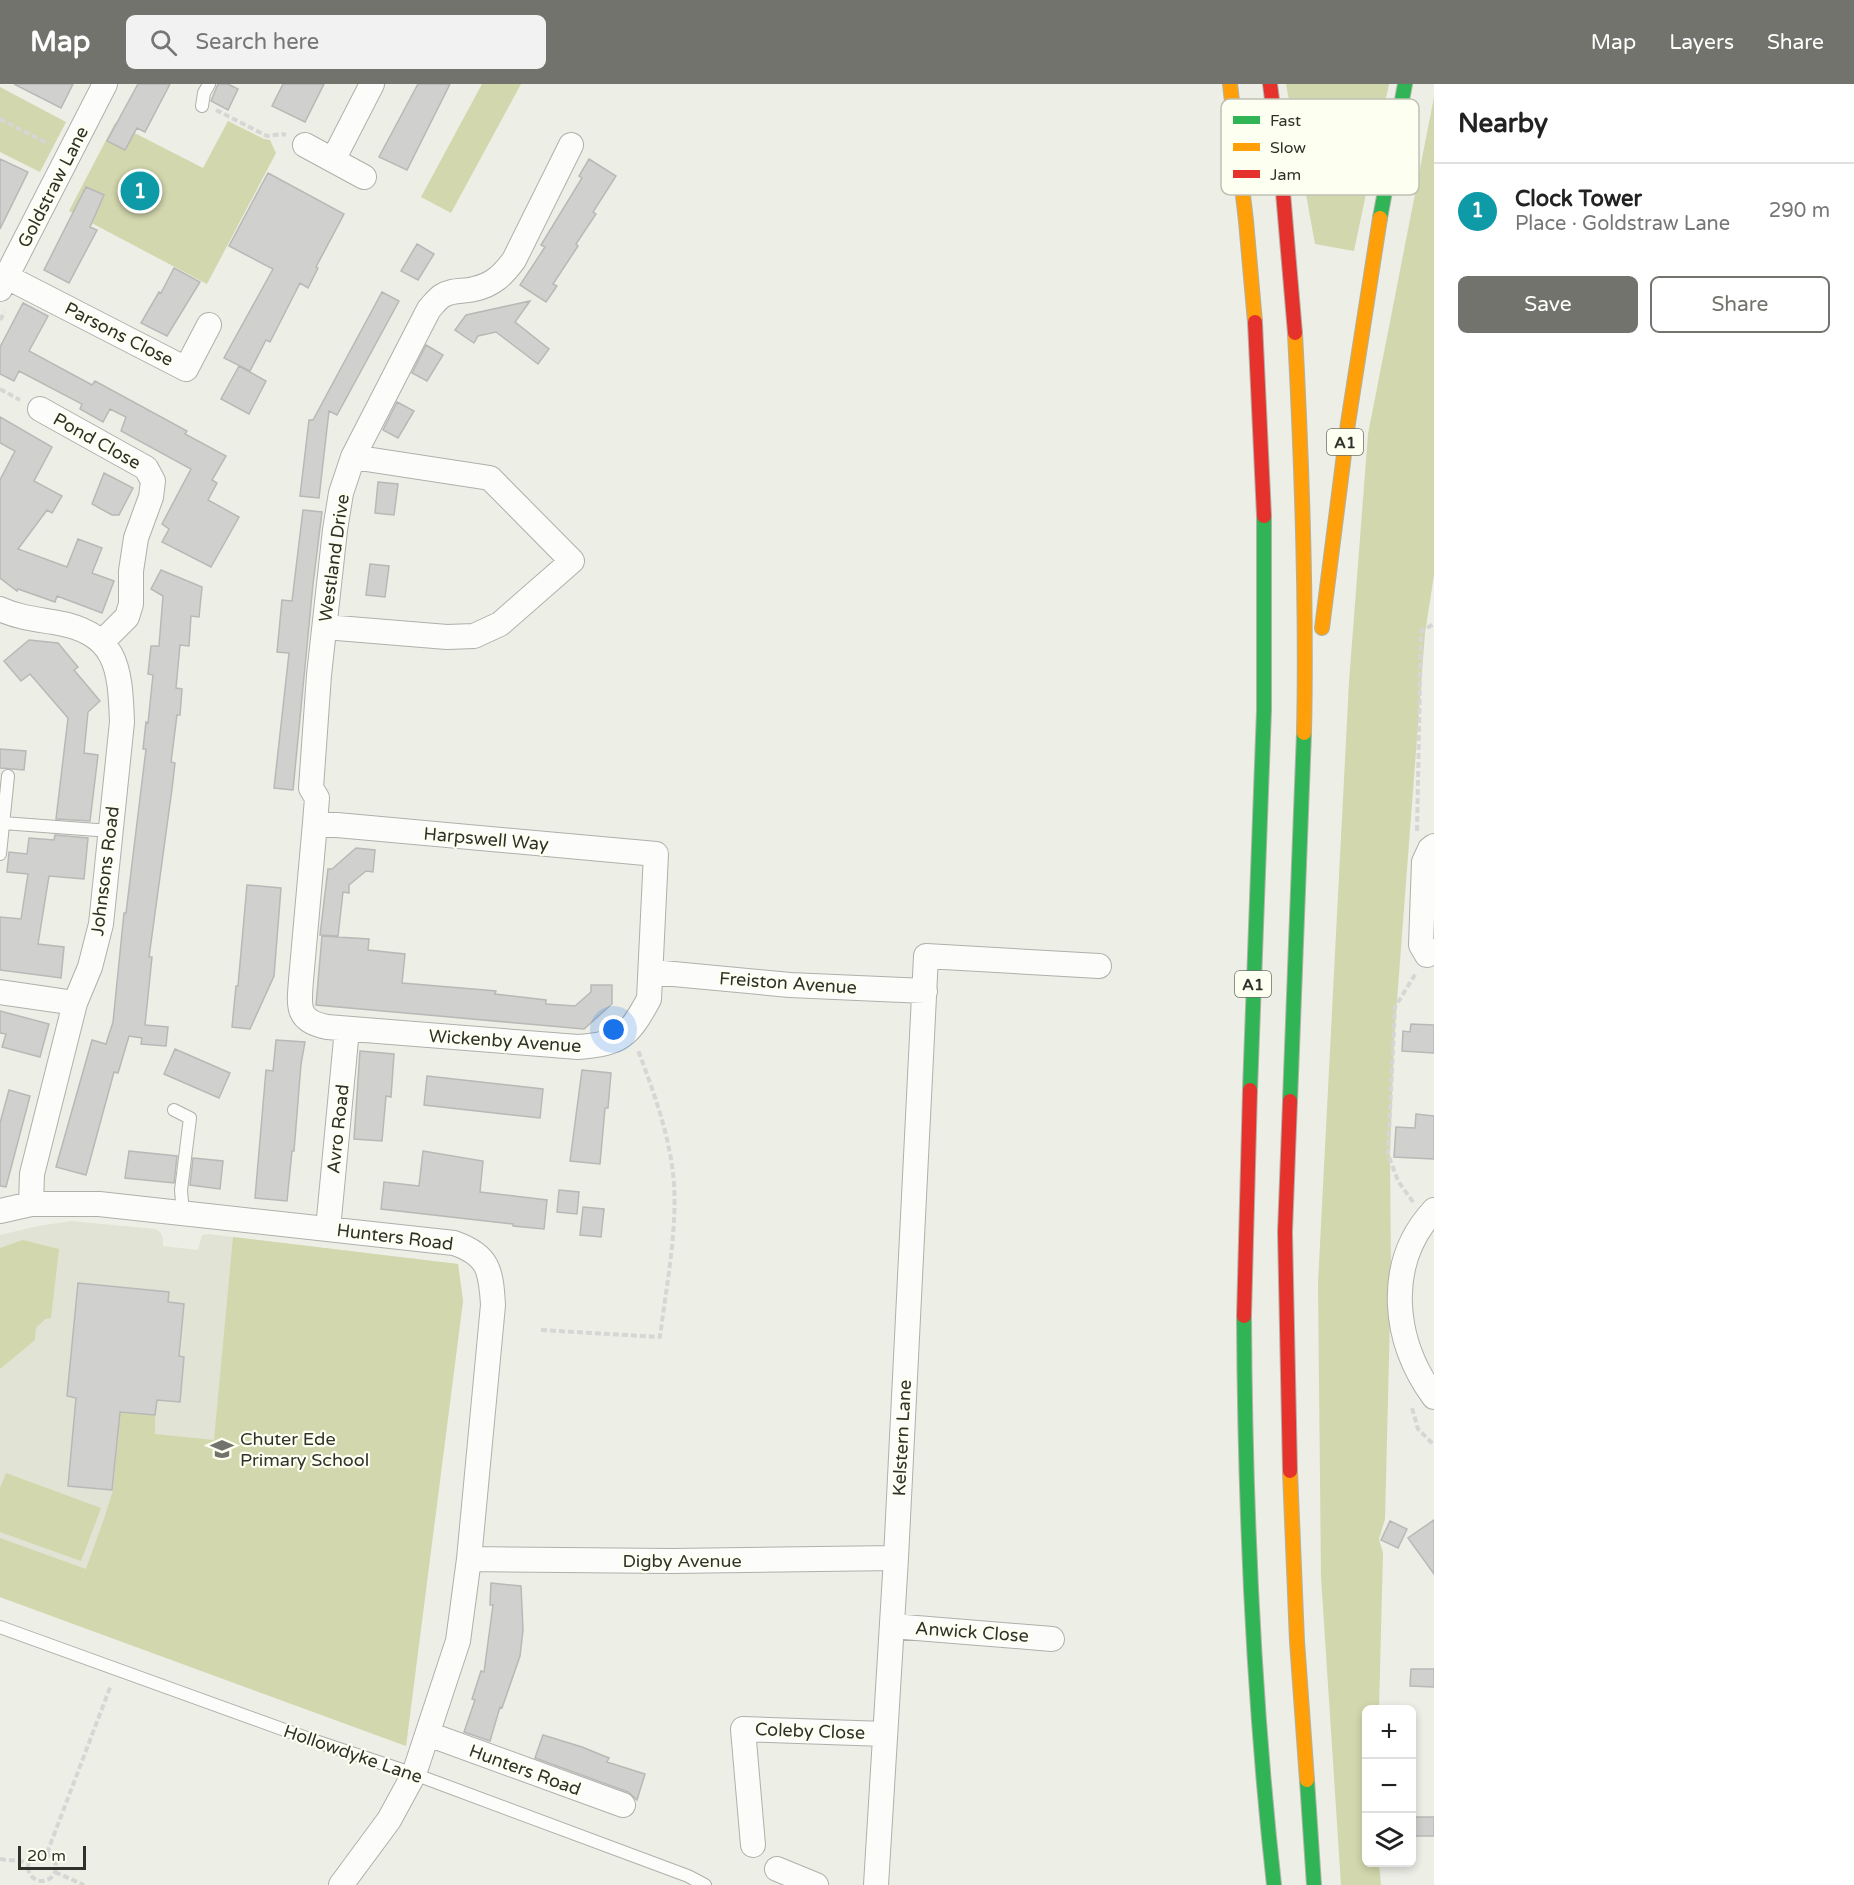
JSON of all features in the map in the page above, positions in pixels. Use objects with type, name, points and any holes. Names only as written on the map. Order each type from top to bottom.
[{"type":"highway","name":"A1","points":[[1230,84],[1232,99]]},
{"type":"highway","name":"A1","points":[[1270,84],[1272,99]]},
{"type":"highway","name":"A1","points":[[1402,99],[1405,84]]},
{"type":"highway","name":"A1","points":[[1243,195],[1253,303],[1263,468],[1265,632],[1245,1239],[1245,1411],[1253,1641],[1274,1885]]},
{"type":"highway","name":"A1","points":[[1283,195],[1294,316],[1303,486],[1305,644],[1302,802],[1285,1232],[1288,1424],[1297,1641],[1314,1885]]},
{"type":"highway","name":"A1","points":[[1322,636],[1346,434],[1385,195]]},
{"type":"highway","name":"A1","points":[[1302,802],[1319,660]]},
{"type":"street","name":"Goldstraw Lane","points":[[4,283],[105,84]]},
{"type":"street","points":[[333,160],[372,84]]},
{"type":"street","points":[[305,145],[364,177]]},
{"type":"street","name":"Westland Drive","points":[[304,1018],[300,1005],[300,988],[318,798],[311,788],[325,627],[341,493],[353,457],[429,309],[442,296],[456,290],[473,290],[502,277],[514,260],[571,145]]},
{"type":"street","name":"Parsons Close","points":[[4,283],[186,369],[209,325]]},
{"type":"street","name":"Pond Close","points":[[40,409],[146,468],[153,481],[151,497],[136,538],[131,604],[127,617],[102,642]]},
{"type":"street","points":[[325,627],[453,637],[474,636],[500,624],[572,561],[490,478],[353,457]]},
{"type":"street","points":[[0,609],[11,615],[71,624],[87,631],[102,642]]},
{"type":"street","name":"Johnsons Road","points":[[31,1204],[32,1174],[75,1003],[90,967],[100,924],[122,722],[118,675],[109,651],[102,642]]},
{"type":"street","name":"Harpswell Way","points":[[315,823],[656,854]]},
{"type":"street","points":[[1434,846],[1430,849],[1424,862],[1421,945],[1427,955],[1434,951]]},
{"type":"street","name":"Wickenby Avenue","points":[[304,1018],[314,1024],[347,1029],[578,1047],[616,1041],[638,1019],[649,999],[656,854]]},
{"type":"street","name":"Kelstern Lane","points":[[876,1885],[896,1558],[926,956],[1099,966]]},
{"type":"street","name":"Freiston Avenue","points":[[652,972],[790,985],[925,991]]},
{"type":"street","points":[[0,992],[75,1003]]},
{"type":"street","name":"Avro Road","points":[[328,1229],[347,1029]]},
{"type":"street","name":"Hunters Road","points":[[0,1211],[31,1204],[99,1204],[454,1243],[471,1248],[483,1259],[491,1274],[493,1305],[469,1559],[458,1641],[414,1774],[389,1820],[341,1885]]},
{"type":"street","points":[[1434,1209],[1412,1245],[1403,1269],[1399,1291],[1401,1318],[1407,1347],[1413,1364],[1434,1397]]},
{"type":"street","name":"Digby Avenue","points":[[469,1559],[707,1561],[896,1558]]},
{"type":"street","name":"Anwick Close","points":[[892,1626],[1052,1639]]},
{"type":"street","name":"Coleby Close","points":[[753,1845],[743,1729],[885,1734]]},
{"type":"street","name":"Hunters Road","points":[[428,1734],[623,1805]]},
{"type":"street","points":[[777,1869],[816,1885]]},
{"type":"lane","points":[[207,107],[204,93],[208,84]]},
{"type":"lane","points":[[0,854],[8,776]]},
{"type":"lane","points":[[3,823],[110,831]]},
{"type":"lane","points":[[174,1110],[190,1118],[181,1190],[183,1214]]},
{"type":"lane","name":"Hollowdyke Lane","points":[[0,1627],[315,1741],[414,1774],[688,1876],[705,1885]]},
{"type":"path","points":[[207,107],[267,136],[282,134],[305,145]]},
{"type":"path","points":[[0,119],[69,154]]},
{"type":"path","points":[[541,1330],[660,1337],[674,1221],[673,1174],[663,1124],[638,1050],[628,1031]]},
{"type":"path","points":[[46,1854],[111,1685]]},
{"type":"path","points":[[0,1859],[28,1862],[38,1853],[46,1854],[55,1863],[55,1872],[49,1879],[34,1879],[29,1872],[28,1862]]},
{"type":"path","points":[[55,1872],[84,1885]]},
{"type":"shaded area","name":"Chuter Ede Primary School","points":[[71,1221],[155,1229],[163,1238],[163,1246],[198,1250],[202,1235],[208,1234],[458,1264],[463,1301],[406,1746],[0,1597],[0,1235]]},
{"type":"green space","points":[[482,84],[521,84],[451,213],[421,197]]},
{"type":"green space","points":[[1286,84],[1389,84],[1386,99],[1289,99]]},
{"type":"green space","points":[[0,87],[66,122],[40,172],[0,152]]},
{"type":"green space","points":[[1434,97],[1434,575],[1425,633],[1394,1040],[1390,1152],[1391,1278],[1385,1519],[1379,1539],[1383,1553],[1379,1705],[1362,1705],[1362,1867],[1379,1867],[1381,1885],[1341,1885],[1321,1577],[1318,1283],[1349,682],[1368,434],[1415,195],[1419,195],[1419,174]]},
{"type":"green space","points":[[228,121],[270,140],[276,153],[207,284],[69,211],[115,123],[203,168]]},
{"type":"green space","points":[[1306,195],[1366,195],[1354,251],[1315,244]]},
{"type":"green space","name":"Chuter Ede Primary School","points":[[233,1237],[458,1264],[463,1301],[406,1746],[0,1597],[0,1538],[86,1569],[113,1490],[120,1412],[155,1415],[155,1434],[214,1440]]},
{"type":"green space","points":[[23,1240],[59,1249],[51,1318],[45,1319],[36,1328],[35,1340],[0,1369],[0,1248]]},
{"type":"green space","points":[[6,1473],[101,1508],[81,1561],[0,1532],[0,1488]]},
{"type":"building","points":[[14,84],[73,84],[61,108]]},
{"type":"building","points":[[138,84],[170,84],[145,132],[137,128],[125,150],[107,141]]},
{"type":"building","points":[[218,84],[228,84],[238,89],[228,110],[211,101]]},
{"type":"building","points":[[283,84],[324,84],[305,122],[272,106]]},
{"type":"building","points":[[418,84],[450,84],[407,170],[379,157]]},
{"type":"building","points":[[0,159],[28,172],[0,229]]},
{"type":"building","points":[[589,159],[616,176],[593,212],[596,214],[576,244],[578,246],[553,284],[557,286],[546,302],[520,285],[545,247],[541,245],[582,178],[579,176]]},
{"type":"building","points":[[133,173],[158,185],[146,209],[120,197]]},
{"type":"building","points":[[268,173],[344,214],[316,267],[318,268],[308,288],[300,283],[270,342],[266,340],[250,371],[224,358],[273,269],[229,246]]},
{"type":"building","points":[[86,187],[104,195],[90,227],[97,230],[69,283],[44,270]]},
{"type":"building","points":[[417,244],[434,254],[418,280],[401,271]]},
{"type":"building","points":[[174,268],[200,282],[167,336],[141,323]]},
{"type":"building","points":[[382,292],[399,301],[337,415],[329,411],[319,498],[300,496],[309,420],[313,420]]},
{"type":"building","points":[[530,301],[515,322],[549,349],[538,364],[496,332],[478,336],[474,343],[455,330],[466,315]]},
{"type":"building","points":[[23,303],[48,316],[29,351],[92,385],[95,381],[187,431],[185,434],[226,456],[212,480],[217,483],[208,500],[239,517],[211,567],[162,542],[169,529],[162,524],[191,469],[121,431],[126,417],[110,409],[103,422],[80,409],[82,404],[19,371],[14,381],[0,374],[0,347]]},
{"type":"building","points":[[426,345],[443,355],[427,381],[412,373]]},
{"type":"building","points":[[239,366],[266,381],[249,414],[221,399]]},
{"type":"building","points":[[397,402],[414,411],[398,438],[383,430]]},
{"type":"building","points":[[0,417],[52,447],[34,481],[62,496],[52,513],[47,510],[18,549],[67,567],[78,539],[102,548],[92,573],[114,581],[102,613],[57,596],[55,602],[18,589],[17,591],[0,578],[0,480],[15,451],[0,443]]},
{"type":"building","points":[[104,473],[133,488],[119,515],[112,515],[92,504]]},
{"type":"building","points":[[378,482],[398,484],[394,515],[375,513]]},
{"type":"building","points":[[303,510],[322,512],[293,790],[274,788],[289,653],[277,652],[282,600],[292,601]]},
{"type":"building","points":[[370,564],[389,566],[385,597],[366,595]]},
{"type":"building","points":[[161,570],[202,587],[199,617],[191,616],[189,646],[180,645],[176,688],[182,689],[180,715],[177,715],[171,762],[175,763],[172,789],[149,957],[152,957],[145,1025],[168,1027],[166,1046],[141,1044],[142,1038],[129,1036],[118,1073],[114,1072],[86,1175],[56,1167],[92,1040],[106,1044],[113,1022],[124,913],[126,913],[146,749],[143,749],[153,675],[148,674],[151,646],[159,646],[163,596],[151,589]]},
{"type":"building","points":[[29,640],[58,643],[78,667],[74,670],[100,701],[88,712],[84,753],[98,755],[90,821],[56,819],[68,718],[30,674],[21,681],[4,661]]},
{"type":"building","points":[[0,749],[26,751],[24,770],[0,768]]},
{"type":"building","points":[[55,835],[88,838],[84,879],[49,876],[38,944],[64,947],[61,978],[0,970],[0,917],[21,919],[28,874],[7,872],[9,852],[27,854],[29,838],[54,840]]},
{"type":"building","points":[[356,848],[375,850],[373,872],[366,871],[349,885],[349,893],[343,892],[338,936],[320,935],[328,869],[332,869]]},
{"type":"building","points":[[247,885],[281,888],[274,976],[250,1029],[232,1027]]},
{"type":"building","points":[[322,936],[369,939],[368,950],[405,954],[402,983],[496,991],[495,994],[546,1000],[546,1004],[575,1006],[591,992],[591,985],[612,985],[612,1004],[584,1029],[316,1005]]},
{"type":"building","points":[[0,1011],[49,1024],[40,1057],[2,1047],[6,1034],[0,1033]]},
{"type":"building","points":[[1411,1024],[1434,1025],[1434,1053],[1402,1051],[1403,1031],[1410,1032]]},
{"type":"building","points":[[276,1040],[305,1042],[287,1201],[255,1198],[266,1070],[273,1071]]},
{"type":"building","points":[[175,1049],[230,1073],[219,1098],[164,1074]]},
{"type":"building","points":[[360,1051],[394,1054],[391,1097],[386,1096],[382,1141],[354,1139]]},
{"type":"building","points":[[582,1070],[611,1073],[600,1164],[570,1161]]},
{"type":"building","points":[[427,1076],[543,1089],[540,1118],[424,1105]]},
{"type":"building","points":[[9,1090],[30,1096],[6,1187],[0,1186],[0,1123]]},
{"type":"building","points":[[1416,1114],[1434,1116],[1434,1159],[1394,1157],[1396,1127],[1415,1128]]},
{"type":"building","points":[[129,1151],[177,1156],[174,1183],[125,1178]]},
{"type":"building","points":[[423,1151],[483,1161],[480,1192],[547,1200],[544,1229],[381,1209],[384,1182],[419,1186]]},
{"type":"building","points":[[193,1158],[223,1161],[220,1189],[190,1185]]},
{"type":"building","points":[[559,1190],[579,1192],[577,1214],[557,1212]]},
{"type":"building","points":[[583,1207],[604,1209],[601,1237],[580,1235]]},
{"type":"building","points":[[78,1283],[169,1292],[168,1302],[184,1304],[179,1356],[184,1357],[180,1402],[157,1400],[155,1415],[120,1412],[112,1490],[68,1486],[76,1398],[67,1396]]},
{"type":"building","points":[[1434,1520],[1434,1574],[1408,1538]]},
{"type":"building","points":[[1390,1521],[1407,1529],[1398,1548],[1381,1540]]},
{"type":"building","points":[[491,1583],[521,1586],[523,1630],[520,1656],[502,1708],[500,1707],[490,1741],[464,1732],[475,1700],[472,1699],[481,1671],[484,1672],[493,1605],[490,1605]]},
{"type":"building","points":[[1411,1669],[1434,1669],[1434,1687],[1410,1686]]},
{"type":"building","points":[[543,1735],[582,1747],[609,1758],[607,1762],[645,1774],[637,1800],[628,1792],[535,1758]]},
{"type":"building","points":[[1416,1817],[1434,1817],[1434,1836],[1416,1836]]},
{"type":"traffic: fast","points":[[1402,99],[1405,84]]},
{"type":"traffic: fast","points":[[1380,218],[1384,195]]},
{"type":"traffic: fast","points":[[1250,1090],[1264,710],[1264,516]]},
{"type":"traffic: fast","points":[[1290,1101],[1304,733]]},
{"type":"traffic: fast","points":[[1244,1316],[1246,1458],[1252,1601],[1261,1743],[1274,1885]]},
{"type":"traffic: fast","points":[[1307,1780],[1314,1885]]},
{"type":"traffic: slow","points":[[1230,84],[1232,99]]},
{"type":"traffic: slow","points":[[1243,195],[1255,322]]},
{"type":"traffic: slow","points":[[1322,628],[1348,423],[1380,218]]},
{"type":"traffic: slow","points":[[1295,333],[1303,533],[1304,733]]},
{"type":"traffic: slow","points":[[1290,1471],[1297,1641],[1307,1780]]},
{"type":"traffic: jam","points":[[1270,84],[1272,99]]},
{"type":"traffic: jam","points":[[1283,195],[1295,333]]},
{"type":"traffic: jam","points":[[1255,322],[1264,516]]},
{"type":"traffic: jam","points":[[1244,1316],[1250,1090]]},
{"type":"traffic: jam","points":[[1290,1101],[1285,1232],[1290,1471]]},
{"type":"place","name":"Clock Tower","points":[[140,191]]},
{"type":"place","name":"Chuter Ede Primary School","points":[[222,1449]]}]
